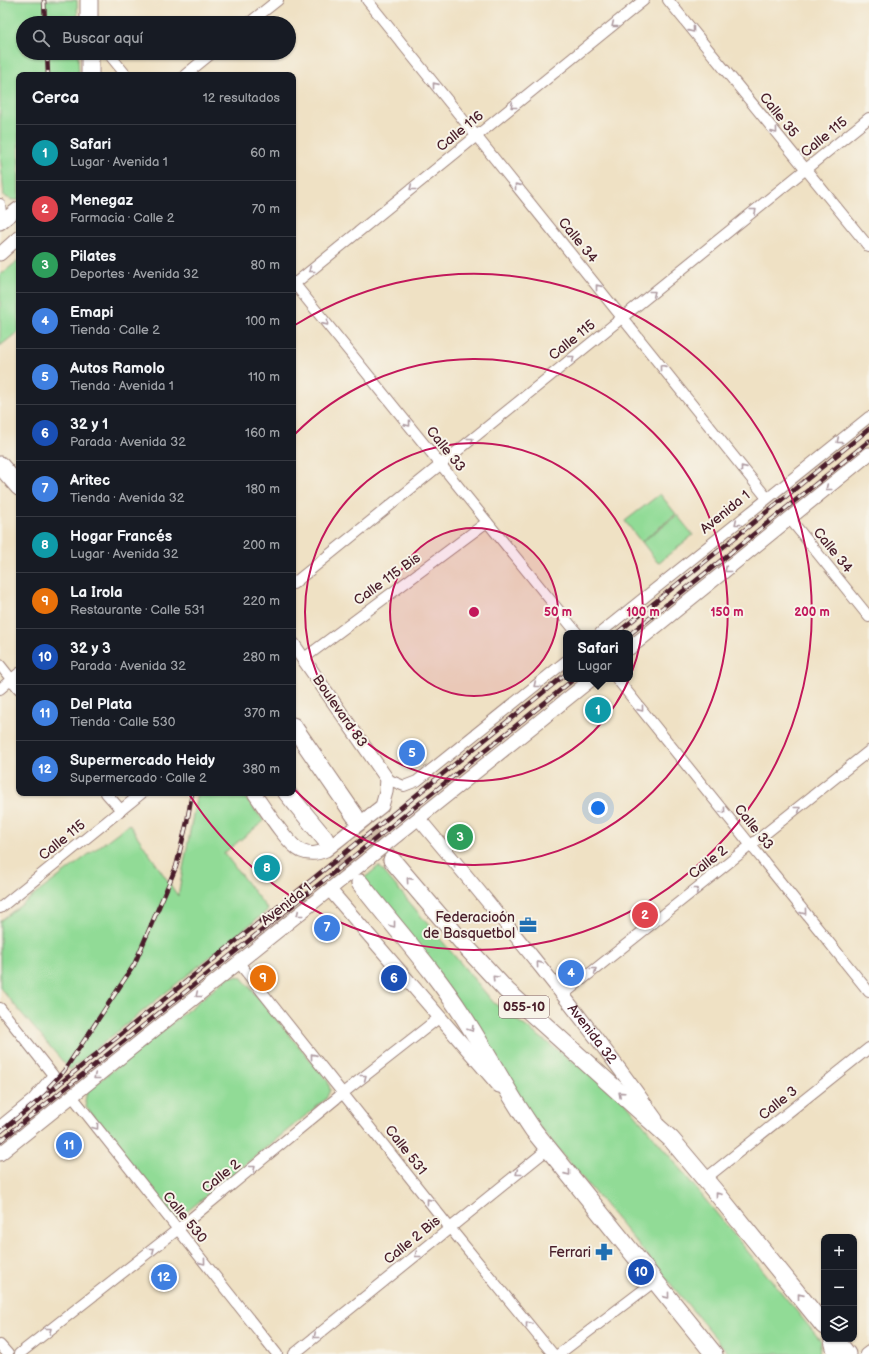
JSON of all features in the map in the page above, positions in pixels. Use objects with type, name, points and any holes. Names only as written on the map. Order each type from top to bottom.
[{"type":"highway","points":[[89,0],[89,16]]},
{"type":"highway","points":[[90,60],[90,72]]},
{"type":"highway","points":[[1,467],[16,484]]},
{"type":"highway","points":[[296,730],[356,816]]},
{"type":"highway","points":[[289,796],[325,839]]},
{"type":"highway","name":"Avenida 32","points":[[392,860],[468,949],[507,991],[671,1139],[821,1322]]},
{"type":"highway","points":[[360,883],[463,1015],[518,1109],[548,1149],[714,1354]]},
{"type":"highway","points":[[837,1342],[847,1354]]},
{"type":"street","points":[[259,16],[278,0]]},
{"type":"street","name":"Calle 34","points":[[367,0],[767,498]]},
{"type":"street","name":"Calle 116","points":[[296,281],[644,0]]},
{"type":"street","name":"Calle 35","points":[[668,0],[869,247]]},
{"type":"street","points":[[114,60],[124,72]]},
{"type":"street","points":[[189,72],[203,60]]},
{"type":"street","name":"Calle 115","points":[[296,582],[869,118]]},
{"type":"street","points":[[0,204],[1,222]]},
{"type":"street","points":[[1,222],[16,210]]},
{"type":"street","points":[[0,254],[16,240]]},
{"type":"street","name":"Calle 33","points":[[296,285],[575,630]]},
{"type":"street","name":"Avenida 1","points":[[604,630],[869,416]]},
{"type":"street","points":[[633,646],[869,454]]},
{"type":"street","name":"Calle 34","points":[[790,519],[869,617]]},
{"type":"street","name":"Calle 115 Bis","points":[[303,659],[487,522]]},
{"type":"street","name":"Boulevard 83","points":[[296,648],[387,779]]},
{"type":"street","points":[[256,796],[294,846],[309,854],[317,854],[326,850],[378,810],[385,799],[387,779],[404,786],[416,781],[563,663]]},
{"type":"street","points":[[0,666],[15,677],[0,689]]},
{"type":"street","name":"Avenida 1","points":[[0,1154],[588,682]]},
{"type":"street","name":"Calle 33","points":[[618,682],[869,992]]},
{"type":"street","name":"Calle 2","points":[[564,994],[752,846],[869,751]]},
{"type":"street","points":[[109,796],[121,810]]},
{"type":"street","name":"Calle 115","points":[[0,908],[138,796]]},
{"type":"street","name":"Avenida 32","points":[[419,819],[564,994],[606,1048],[671,1139]]},
{"type":"street","points":[[330,890],[518,1109]]},
{"type":"street","name":"Calle 531","points":[[238,963],[553,1354]]},
{"type":"street","points":[[0,1008],[53,1075],[32,1100],[0,1126]]},
{"type":"street","name":"Calle 2","points":[[19,1354],[177,1230],[343,1093],[440,1017]]},
{"type":"street","name":"Calle 3","points":[[705,1179],[869,1048]]},
{"type":"street","name":"Calle 530","points":[[72,1096],[277,1354]]},
{"type":"street","name":"Calle 2 Bis","points":[[294,1354],[548,1149]]},
{"type":"street","points":[[559,1354],[655,1281]]},
{"type":"street","points":[[830,1342],[833,1354]]},
{"type":"street","points":[[0,1345],[8,1354]]},
{"type":"street","points":[[865,1354],[869,1351]]},
{"type":"green space","points":[[0,0],[77,0],[78,16],[16,16],[16,60],[78,60],[79,72],[16,72],[16,200],[12,200],[4,196],[0,154]]},
{"type":"green space","points":[[16,262],[16,333],[0,346],[0,275]]},
{"type":"green space","points":[[660,494],[676,514],[641,542],[625,521]]},
{"type":"green space","points":[[677,515],[693,535],[658,563],[642,542]]},
{"type":"green space","points":[[196,796],[243,796],[264,821],[224,853],[268,910],[70,1070],[0,988],[0,921],[129,824],[178,896]]},
{"type":"green space","points":[[379,866],[494,1003],[622,1098],[821,1341],[819,1354],[729,1354],[534,1120],[363,879]]},
{"type":"green space","points":[[229,977],[241,977],[328,1081],[330,1090],[326,1099],[179,1218],[174,1219],[86,1107],[85,1101],[87,1091]]},
{"type":"tunnel","points":[[355,816],[392,860]]},
{"type":"tunnel","points":[[325,839],[360,883]]},
{"type":"railway","points":[[44,0],[45,16]]},
{"type":"railway","points":[[47,60],[48,72]]},
{"type":"railway","points":[[621,630],[869,429]]},
{"type":"railway","points":[[633,632],[869,441]]},
{"type":"railway","points":[[0,1132],[563,676]]},
{"type":"railway","points":[[0,1141],[570,682]]},
{"type":"railway","points":[[49,1087],[64,1071],[134,965],[176,867],[191,796]]},
{"type":"place","name":"Safari","points":[[598,710]]},
{"type":"place","name":"Autos Ramolo","points":[[412,753]]},
{"type":"place","name":"Pilates","points":[[460,837]]},
{"type":"place","name":"Hogar Francés","points":[[267,868]]},
{"type":"place","name":"Menegaz","points":[[645,915]]},
{"type":"place","name":"Federacioón de Basquetbol","points":[[528,925]]},
{"type":"place","name":"Aritec","points":[[327,928]]},
{"type":"place","name":"Emapi","points":[[571,973]]},
{"type":"place","name":"La Irola","points":[[263,978]]},
{"type":"place","name":"32 y 1","points":[[394,978]]},
{"type":"place","name":"Del Plata","points":[[69,1145]]},
{"type":"place","name":"Ferrari","points":[[604,1252]]},
{"type":"place","name":"32 y 3","points":[[641,1272]]},
{"type":"place","name":"Supermercado Heidy","points":[[164,1277]]}]
